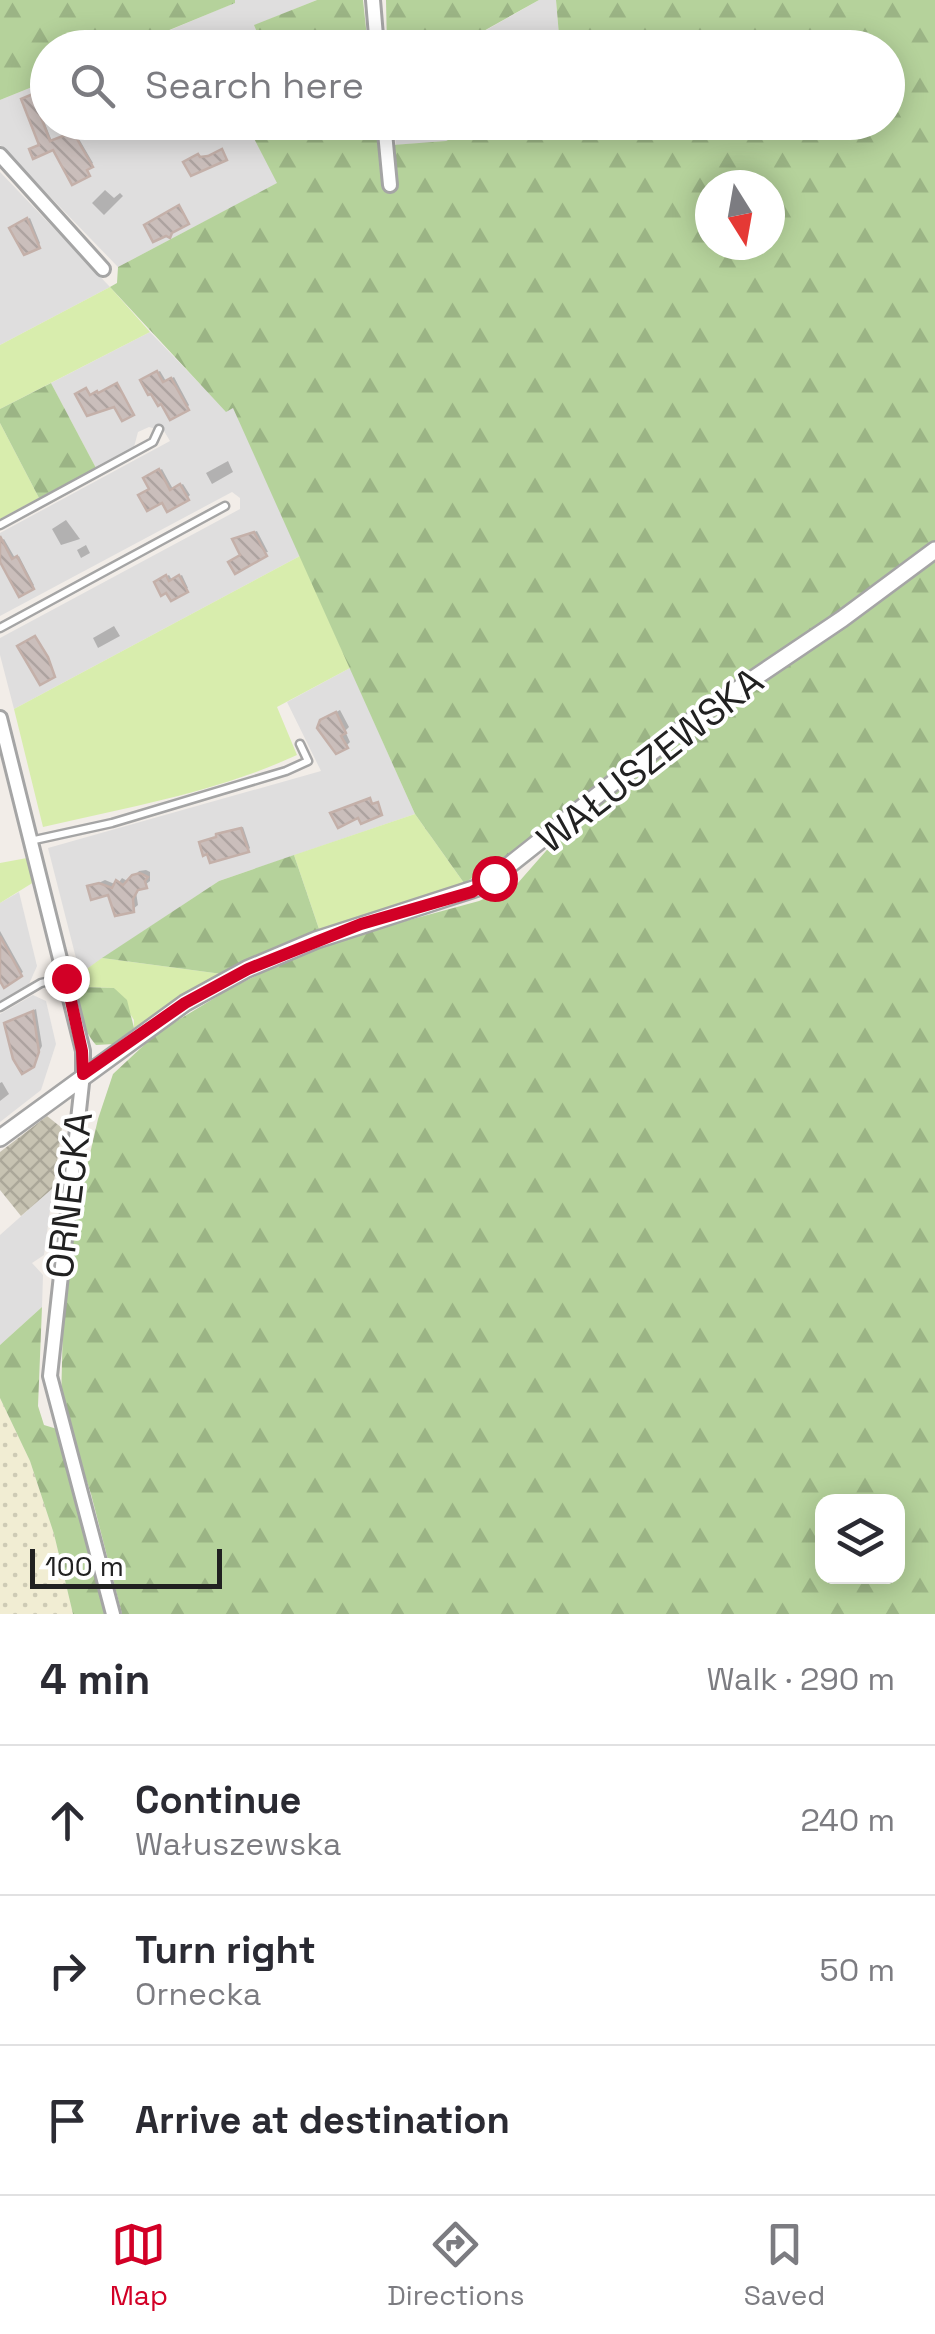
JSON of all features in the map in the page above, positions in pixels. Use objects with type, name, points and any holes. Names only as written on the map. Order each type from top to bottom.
[{"type":"street","points":[[373,0],[376,30]]},
{"type":"street","points":[[386,140],[390,185]]},
{"type":"street","points":[[0,155],[103,269]]},
{"type":"street","name":"WAŁUSZEWSKA","points":[[0,1138],[185,1003],[248,969],[316,940],[483,886],[694,718],[842,619],[935,550]]},
{"type":"street","name":"ORNECKA","points":[[0,718],[82,1051],[83,1074],[50,1376],[113,1614]]},
{"type":"lane","points":[[0,525],[153,442],[158,429]]},
{"type":"lane","points":[[0,628],[225,506]]},
{"type":"lane","points":[[30,840],[112,823],[286,771],[308,761],[300,744]]},
{"type":"lane","points":[[0,1008],[42,983],[66,978]]},
{"type":"shaded area","points":[[317,0],[255,25],[257,30],[170,30],[234,3]]},
{"type":"shaded area","points":[[539,0],[556,0],[559,30],[486,30]]},
{"type":"shaded area","points":[[30,88],[30,140],[255,140],[278,183],[118,267],[0,145],[0,100]]},
{"type":"shaded area","points":[[396,140],[448,140],[446,141],[396,145]]},
{"type":"shaded area","points":[[0,172],[110,287],[0,345]]},
{"type":"shaded area","points":[[150,332],[226,411],[233,407],[300,556],[14,709],[0,655],[0,638],[240,509],[240,498],[232,492],[0,616],[0,533],[170,441],[164,431],[149,427],[138,432],[134,447],[96,468],[51,383]]},
{"type":"shaded area","points":[[350,668],[415,814],[219,881],[88,968],[77,962],[48,848],[321,771],[287,702]]},
{"type":"shaded area","points":[[19,892],[37,966],[29,984],[0,1001],[0,903]]},
{"type":"shaded area","points":[[33,995],[46,1001],[56,1044],[41,1090],[0,1122],[0,1014]]},
{"type":"shaded area","points":[[47,1116],[62,1128],[53,1188],[21,1216],[0,1190],[0,1152]]},
{"type":"shaded area","points":[[53,1188],[44,1255],[32,1263],[43,1275],[42,1307],[0,1345],[0,1235]]},
{"type":"shaded area","points":[[0,1398],[30,1461],[54,1534],[73,1614],[0,1614]]},
{"type":"green space","points":[[0,0],[235,0],[169,30],[30,30],[30,88],[0,100]]},
{"type":"green space","points":[[317,0],[363,0],[366,30],[256,30],[254,25]]},
{"type":"green space","points":[[386,0],[539,0],[485,30],[387,30]]},
{"type":"green space","points":[[556,0],[935,0],[935,541],[846,607],[696,708],[526,846],[464,883],[415,814],[233,408],[226,412],[110,287],[117,283],[118,267],[277,183],[255,140],[378,140],[379,146],[448,140],[905,140],[905,30],[559,30]]},
{"type":"green space","points":[[110,287],[150,332],[0,409],[0,345]]},
{"type":"green space","points":[[51,383],[96,468],[39,498],[0,423],[0,409]]},
{"type":"green space","points":[[0,423],[39,498],[0,519]]},
{"type":"green space","points":[[300,556],[350,668],[277,707],[297,755],[204,789],[43,827],[14,709]]},
{"type":"green space","points":[[935,558],[935,1614],[122,1614],[91,1494],[61,1403],[63,1323],[75,1219],[98,1119],[113,1074],[157,1033],[270,969],[332,941],[479,901],[517,884],[560,835],[687,734]]},
{"type":"green space","points":[[415,814],[464,883],[320,932],[294,855]]},
{"type":"green space","points":[[294,855],[320,932],[222,974],[102,958],[219,881]]},
{"type":"green space","points":[[27,858],[34,882],[0,903],[0,863]]},
{"type":"green space","points":[[102,958],[222,974],[134,1028],[134,1020],[114,988],[82,987],[88,968]]},
{"type":"green space","points":[[82,987],[114,988],[127,1000],[134,1028],[114,1044],[96,1045],[81,1017]]},
{"type":"green space","points":[[42,1307],[38,1406],[44,1425],[57,1429],[107,1614],[73,1614],[54,1534],[30,1461],[0,1398],[0,1345]]},
{"type":"building","points":[[30,95],[30,122],[21,99]]},
{"type":"building","points":[[37,140],[78,140],[93,167],[87,170],[90,176],[72,185],[53,150],[33,159],[29,149],[39,145]]},
{"type":"building","points":[[222,149],[227,160],[191,176],[183,162],[198,154],[208,156]]},
{"type":"building","points":[[179,205],[189,224],[170,238],[153,242],[144,225]]},
{"type":"building","points":[[27,218],[40,248],[24,255],[9,228]]},
{"type":"building","points":[[157,371],[163,382],[171,378],[189,410],[170,420],[140,380]]},
{"type":"building","points":[[117,383],[134,415],[122,421],[114,407],[87,416],[75,394],[86,388],[90,395],[98,393]]},
{"type":"building","points":[[159,469],[170,490],[180,484],[189,500],[167,512],[162,503],[147,511],[138,495],[149,489],[143,478]]},
{"type":"building","points":[[254,532],[267,556],[235,574],[228,562],[240,555],[232,539]]},
{"type":"building","points":[[0,536],[12,559],[17,556],[34,589],[19,597],[0,562]]},
{"type":"building","points":[[166,575],[169,581],[179,575],[188,592],[171,601],[166,593],[161,596],[154,582]]},
{"type":"building","points":[[35,636],[55,677],[40,685],[17,646]]},
{"type":"building","points":[[336,712],[348,748],[336,754],[317,728],[320,720]]},
{"type":"building","points":[[370,798],[372,804],[378,802],[382,815],[361,824],[358,818],[338,828],[330,813]]},
{"type":"building","points":[[241,828],[249,852],[210,863],[207,854],[203,856],[199,842]]},
{"type":"building","points":[[140,873],[148,877],[147,888],[138,890],[133,899],[134,912],[115,916],[108,895],[91,900],[87,886],[99,883],[112,888],[116,880],[123,885]]},
{"type":"building","points":[[0,936],[22,976],[4,988],[0,981]]},
{"type":"building","points":[[33,1011],[39,1052],[34,1067],[22,1074],[13,1059],[4,1023]]},
{"type":"route","points":[[66,978],[82,1051],[83,1074],[185,1003],[248,969],[361,924],[472,892],[494,878]]}]
